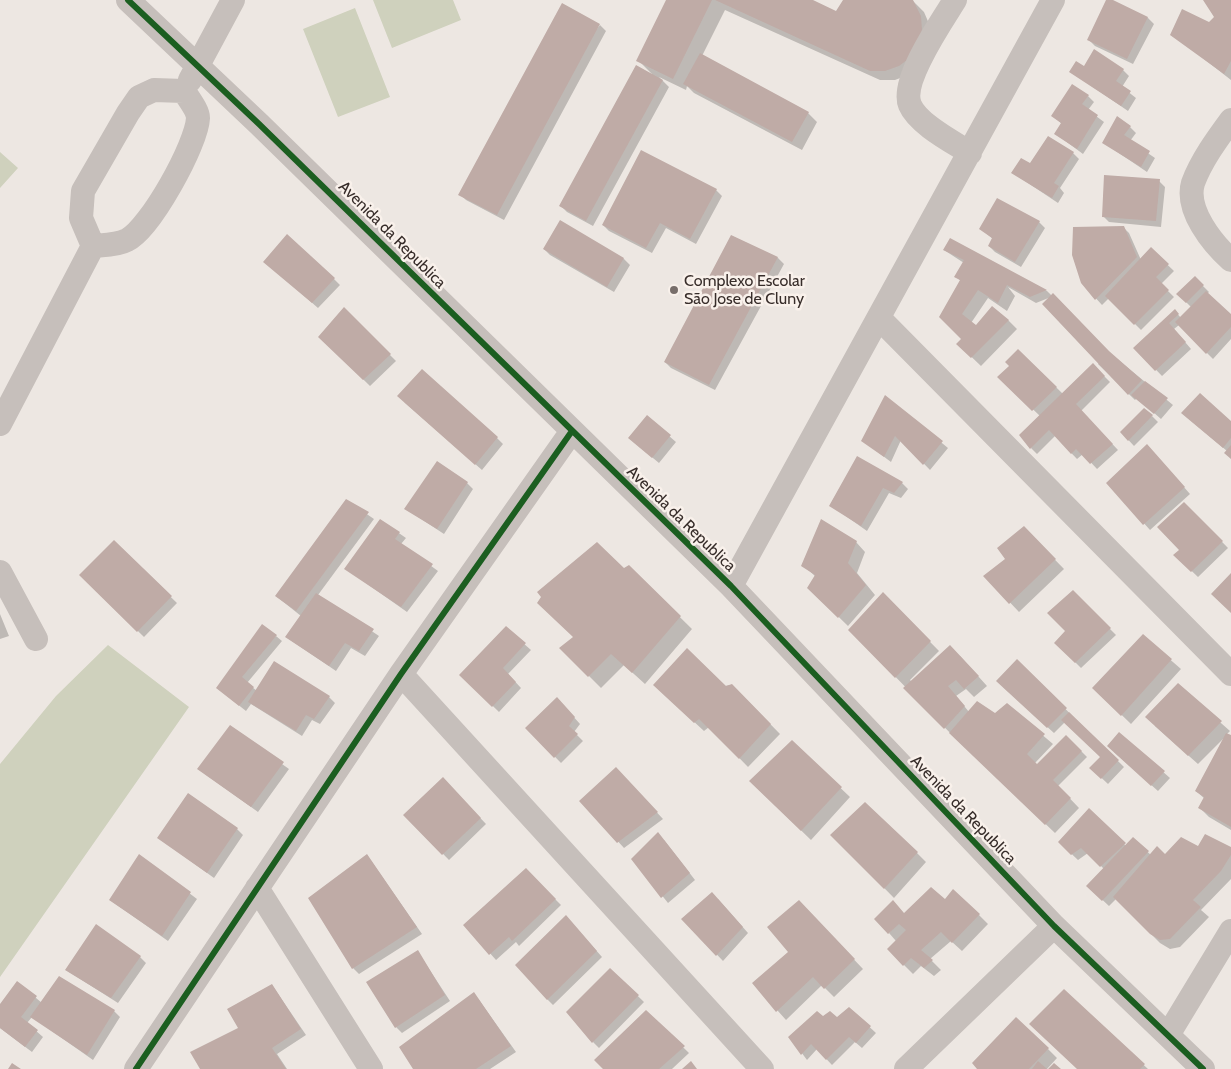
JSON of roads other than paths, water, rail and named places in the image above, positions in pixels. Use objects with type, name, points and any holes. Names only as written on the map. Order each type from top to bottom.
[{"type":"street","name":"Avenida da Republica","points":[[128,0],[731,586],[1054,926],[1203,1069]]},
{"type":"street","points":[[184,91],[199,67],[233,0]]},
{"type":"street","points":[[955,0],[920,57],[910,83],[910,104],[925,123],[970,153]]},
{"type":"street","points":[[731,586],[880,319],[1053,0]]},
{"type":"street","points":[[0,424],[92,246],[81,218],[84,191],[103,153],[139,97],[154,90],[184,91]]},
{"type":"street","points":[[92,246],[127,240],[151,216],[181,166],[196,136],[198,115],[184,91]]},
{"type":"street","points":[[1231,120],[1213,145],[1193,185],[1194,207],[1201,225],[1219,249],[1231,260]]},
{"type":"street","points":[[880,319],[1231,674]]},
{"type":"street","points":[[136,1069],[401,674],[572,432]]},
{"type":"street","points":[[0,572],[36,639]]},
{"type":"street","points":[[401,674],[762,1069]]},
{"type":"street","points":[[257,888],[371,1069]]},
{"type":"street","points":[[906,1069],[1054,926]]},
{"type":"street","points":[[1168,1035],[1231,931]]},
{"type":"place","name":"Complexo Escolar São Jose de Cluny","points":[[674,290]]}]
